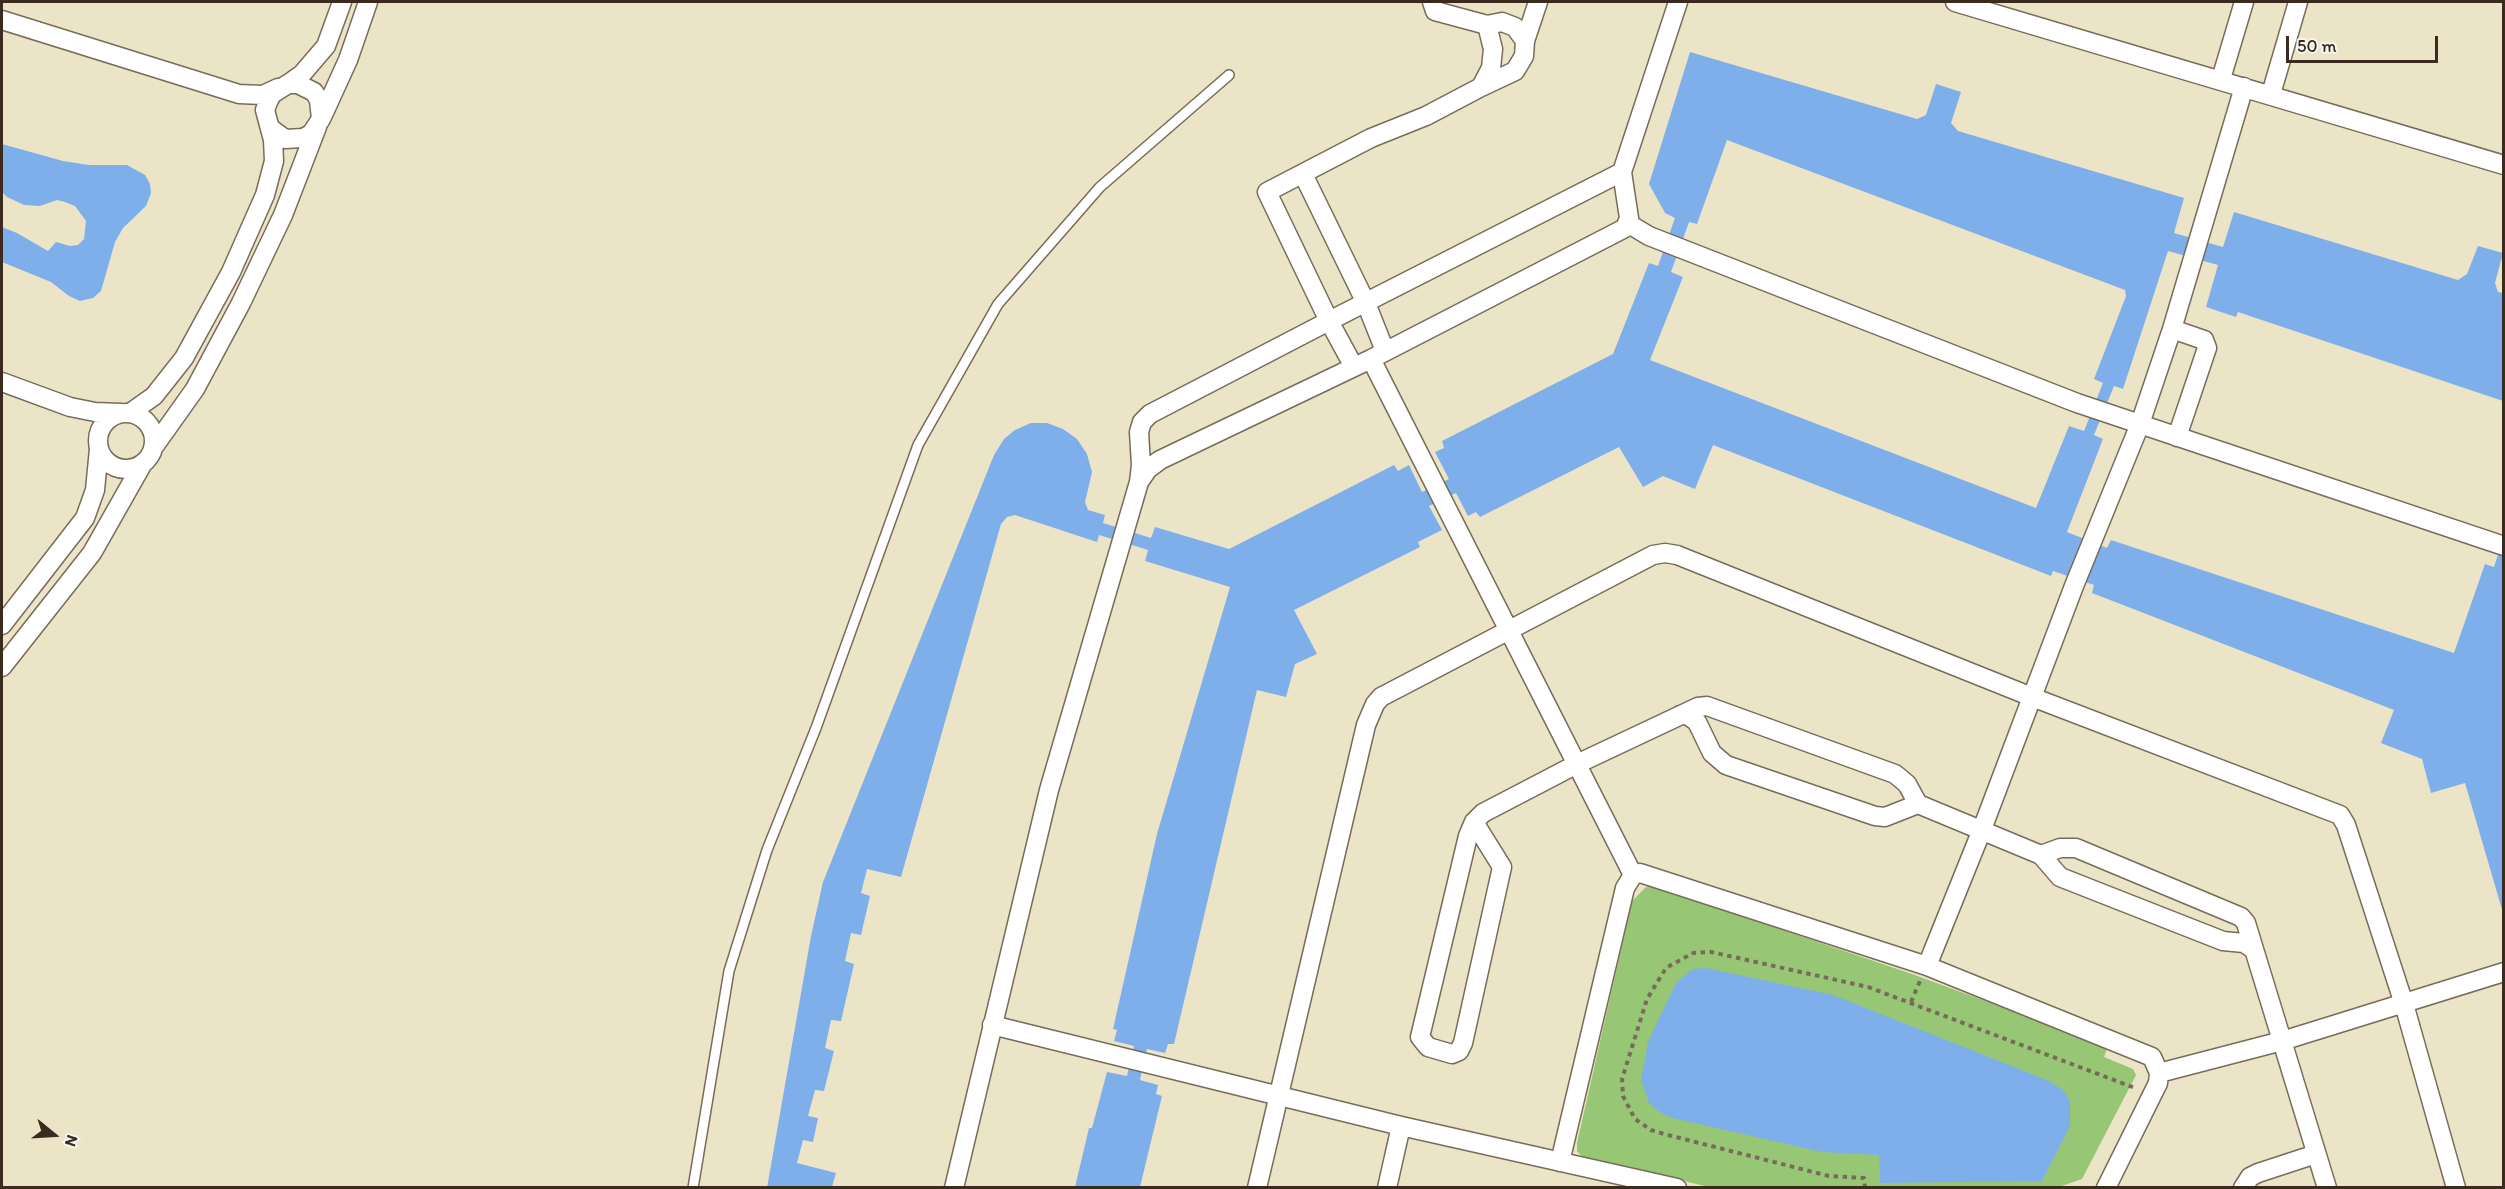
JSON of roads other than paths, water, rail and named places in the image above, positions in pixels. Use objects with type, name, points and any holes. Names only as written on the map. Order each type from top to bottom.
[{"type":"street","points":[[2,625],[85,518],[95,490],[98,444],[105,423],[154,396],[169,379],[184,358],[231,272],[271,180],[274,161],[268,102],[309,67],[326,46],[342,2]]},
{"type":"street","points":[[2,667],[92,553],[148,455],[195,389],[241,303],[283,216],[319,123],[348,60],[368,2]]},
{"type":"street","points":[[1432,2],[1435,11],[1442,14],[1474,20],[1487,26],[1502,22],[1515,27],[1525,41]]},
{"type":"street","points":[[1354,367],[1329,321],[1267,192],[1515,72],[1524,56],[1525,41],[1538,2]]},
{"type":"street","points":[[1629,224],[1622,172],[1678,2]]},
{"type":"street","points":[[1955,2],[2504,165]]},
{"type":"street","points":[[2220,79],[2244,2]]},
{"type":"street","points":[[2271,94],[2298,2]]},
{"type":"street","points":[[2,20],[239,94],[262,95],[284,86],[306,87],[314,92],[319,100],[319,123],[311,134],[294,140],[285,139],[269,125],[259,107],[239,94]]},
{"type":"street","points":[[1481,87],[1491,68],[1493,49],[1487,26]]},
{"type":"street","points":[[1926,966],[1981,832],[2074,586],[2140,424],[2182,297],[2244,87]]},
{"type":"street","points":[[954,1188],[1049,790],[1127,515],[1139,482],[1141,465],[1139,432],[1142,422],[1150,414],[1622,172]]},
{"type":"street","points":[[1303,174],[1366,303],[1378,355],[1418,454],[1633,875]]},
{"type":"street","points":[[1629,224],[1654,237],[2077,403],[2497,543]]},
{"type":"street","points":[[1139,482],[1148,469],[1160,460],[1378,355],[1620,232],[1629,224]]},
{"type":"street","points":[[2172,329],[2204,340],[2207,348],[2177,437]]},
{"type":"street","points":[[2,382],[70,407],[95,412],[125,413],[147,422],[154,439],[148,455],[126,469],[109,464],[84,417],[70,407]]},
{"type":"street","points":[[1257,1188],[1369,714],[1381,697],[1653,555],[1665,553],[1677,555],[2032,697],[2340,815],[2346,825],[2404,1004],[2456,1188]]},
{"type":"street","points":[[1474,822],[1502,867],[1463,1043],[1460,1051],[1452,1054],[1428,1047],[1420,1037],[1468,836],[1474,822],[1483,813],[1577,764],[1680,715],[1707,706],[1895,774],[1907,784],[1918,804],[2041,855],[2060,877],[2223,941],[2244,943],[2253,949]]},
{"type":"street","points":[[1680,715],[1687,716],[1696,722],[1712,753],[1726,765],[1875,816],[1885,817],[1918,804]]},
{"type":"street","points":[[2041,855],[2060,848],[2076,848],[2234,912],[2246,923],[2327,1188]]},
{"type":"street","points":[[1633,875],[1649,874],[1926,966],[2144,1052],[2157,1064],[2159,1073],[2154,1092],[2106,1188]]},
{"type":"street","points":[[1560,1162],[1625,888],[1633,875]]},
{"type":"street","points":[[2159,1073],[2282,1041],[2504,972]]},
{"type":"street","points":[[992,1025],[1401,1126],[1677,1188]]},
{"type":"street","points":[[1387,1188],[1401,1126]]},
{"type":"street","points":[[2244,1188],[2250,1178],[2258,1173],[2316,1154]]},
{"type":"lane","points":[[693,1188],[729,971],[767,850],[816,728],[918,445],[998,304],[1100,187],[1229,75]]},
{"type":"water","points":[[1690,52],[1917,119],[1926,115],[1936,84],[1961,92],[1951,123],[1958,131],[2184,198],[2174,233],[2223,247],[2234,212],[2458,280],[2467,274],[2478,246],[2503,253],[2495,283],[2498,292],[2503,293],[2503,401],[2238,312],[2236,317],[2206,307],[2218,265],[2168,251],[2123,389],[2114,386],[2094,435],[2103,439],[2067,532],[2107,548],[2111,540],[2454,653],[2485,564],[2494,567],[2503,539],[2503,913],[2465,783],[2431,793],[2422,759],[2381,743],[2394,710],[2092,593],[2094,585],[2053,571],[2051,576],[1713,445],[1695,489],[1663,476],[1643,487],[1619,447],[1480,517],[1476,512],[1468,516],[1456,493],[1429,506],[1442,530],[1418,542],[1420,547],[1294,610],[1317,654],[1295,664],[1286,697],[1257,690],[1174,1044],[1168,1044],[1165,1053],[1147,1049],[1140,1080],[1158,1085],[1156,1094],[1162,1096],[1140,1187],[1075,1187],[1089,1128],[1092,1128],[1107,1072],[1127,1076],[1134,1046],[1114,1041],[1117,1030],[1113,1029],[1157,834],[1230,587],[1145,561],[1148,550],[1099,535],[1097,542],[1015,515],[1007,517],[1001,524],[901,877],[867,869],[861,893],[870,896],[861,935],[851,933],[845,961],[854,964],[841,1021],[831,1020],[825,1048],[834,1051],[824,1091],[815,1090],[808,1116],[818,1118],[813,1142],[803,1140],[797,1163],[836,1173],[832,1187],[767,1188],[811,936],[823,882],[994,455],[1004,439],[1015,430],[1031,423],[1047,423],[1063,429],[1077,439],[1087,454],[1092,472],[1085,502],[1088,510],[1105,515],[1103,523],[1151,538],[1155,527],[1229,549],[1394,465],[1398,471],[1409,465],[1422,492],[1449,479],[1435,452],[1444,448],[1442,441],[1613,354],[1649,263],[1658,266],[1675,218],[1665,213],[1649,184]],"holes":[[[1727,140],[2125,290],[2126,296],[2094,379],[2103,383],[2084,431],[2069,426],[2036,508],[1650,360],[1683,277],[1671,272],[1689,222],[1697,224]]]},
{"type":"water","points":[[2,144],[63,161],[89,165],[127,165],[145,175],[150,184],[151,193],[146,206],[123,228],[115,242],[101,291],[93,298],[80,301],[69,296],[51,282],[2,262],[2,227],[48,251],[56,242],[70,246],[78,245],[84,239],[86,221],[75,206],[65,202],[57,200],[40,206],[24,205],[7,197],[2,192]]},
{"type":"water","points":[[1706,968],[1833,995],[2049,1081],[2063,1090],[2070,1101],[2070,1126],[2042,1181],[1880,1183],[1879,1155],[1822,1152],[1672,1118],[1658,1111],[1649,1103],[1641,1080],[1648,1042],[1676,983],[1693,969]]}]
